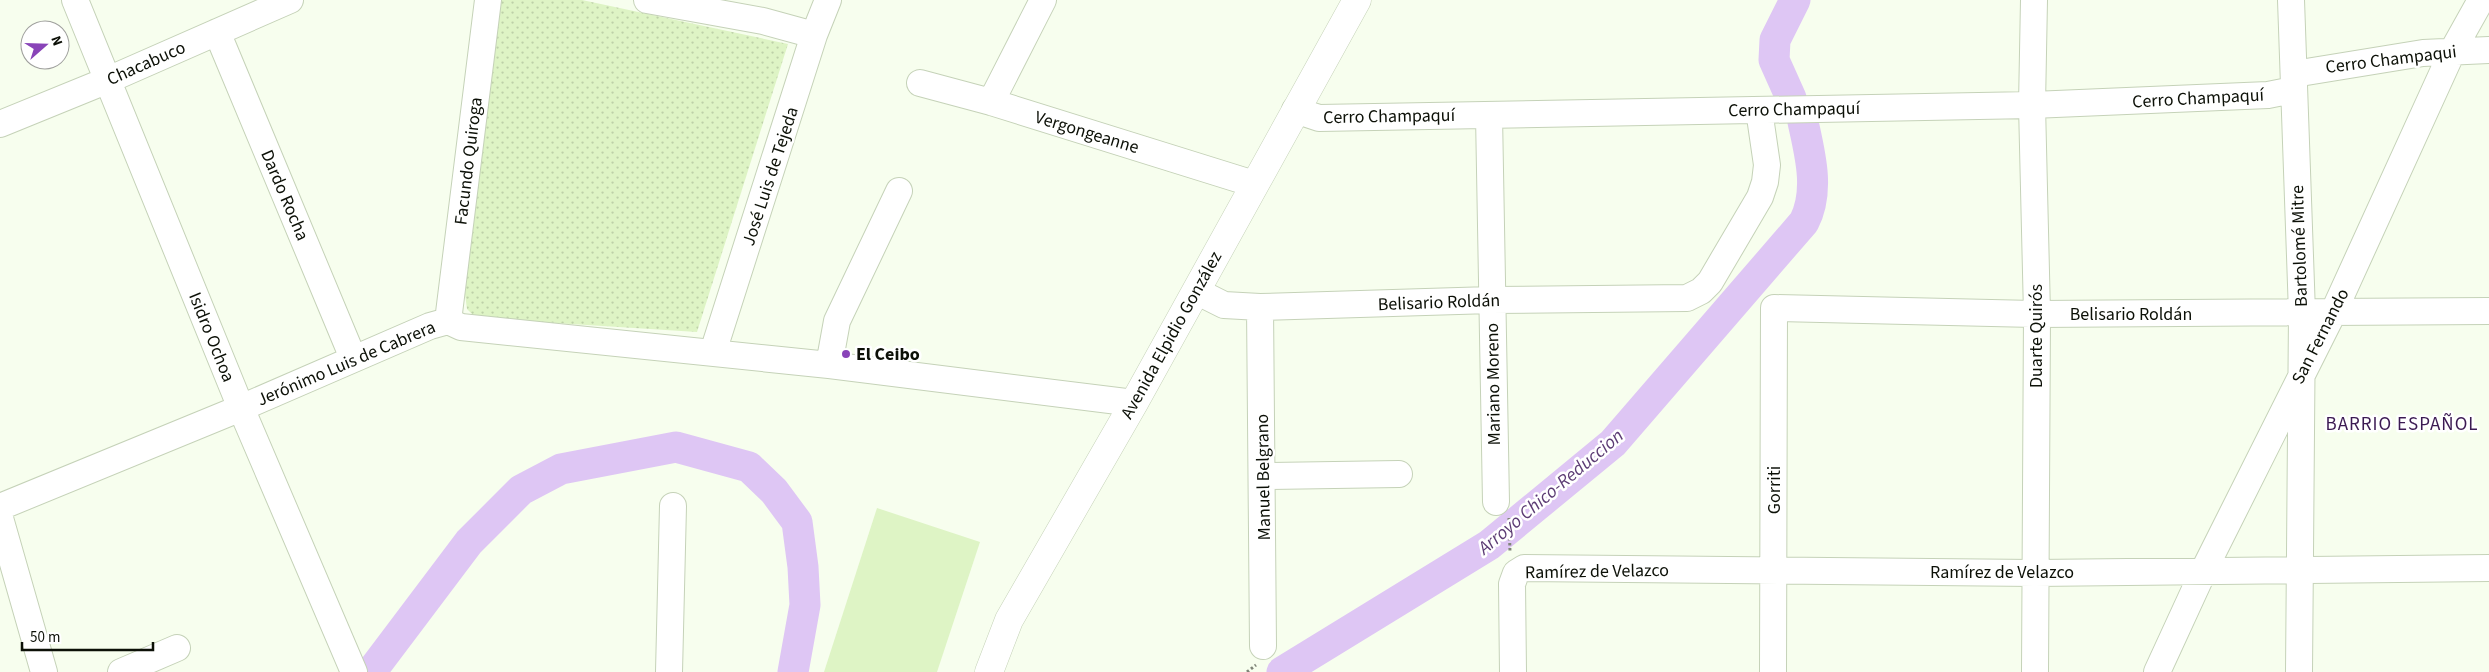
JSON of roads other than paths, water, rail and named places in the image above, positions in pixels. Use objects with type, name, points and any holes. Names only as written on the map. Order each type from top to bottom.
[{"type":"main road","name":"Avenida Elpidio González","points":[[988,672],[1009,620],[1134,403],[1295,110],[1358,0]]},
{"type":"street","name":"Isidro Ochoa","points":[[74,0],[241,408],[354,672]]},
{"type":"street","name":"Chacabuco","points":[[0,124],[108,80],[217,32],[260,6],[290,0]]},
{"type":"street","name":"Facundo Quiroga","points":[[448,321],[488,0]]},
{"type":"street","points":[[647,0],[761,11],[814,35]]},
{"type":"street","name":"José Luis de Tejeda","points":[[713,352],[814,35],[828,0]]},
{"type":"street","points":[[991,102],[1043,0]]},
{"type":"street","name":"Duarte Quirós","points":[[2034,0],[2032,104],[2037,314],[2035,672]]},
{"type":"street","name":"Bartolomé Mitre","points":[[2291,0],[2302,313],[2299,672]]},
{"type":"street","name":"San Fernando","points":[[2157,672],[2203,572],[2302,371],[2334,311],[2453,50],[2482,0]]},
{"type":"street","name":"Dardo Rocha","points":[[217,32],[353,358]]},
{"type":"street","name":"Cerro Champaqui","points":[[2294,82],[2314,69],[2453,50],[2489,50]]},
{"type":"street","name":"Cerro Champaquí","points":[[1295,110],[1319,118],[2032,104],[2268,95],[2294,82]]},
{"type":"street","name":"Vergongeanne","points":[[920,83],[991,102],[1254,184]]},
{"type":"street","name":"Belisario Roldán","points":[[1196,291],[1224,305],[1260,307],[1491,300],[1686,298],[1701,291],[1710,282],[1760,197],[1767,165],[1759,110]]},
{"type":"street","name":"Mariano Moreno","points":[[1489,115],[1491,300],[1502,509]]},
{"type":"street","points":[[829,366],[837,321],[899,191]]},
{"type":"street","name":"Manuel Belgrano","points":[[1259,656],[1263,476],[1260,307]]},
{"type":"street","name":"Belisario Roldán","points":[[1774,308],[2037,314],[2302,313],[2334,311],[2489,312]]},
{"type":"street","name":"Gorriti","points":[[1773,672],[1774,308]]},
{"type":"street","name":"Jerónimo Luis de Cabrera","points":[[0,507],[241,408],[430,326],[448,321],[461,327],[713,352],[1134,403]]},
{"type":"street","points":[[1263,476],[1399,474]]},
{"type":"street","points":[[669,672],[673,506]]},
{"type":"street","points":[[0,518],[44,672]]},
{"type":"street","name":"Ramírez de Velazco","points":[[1513,672],[1513,563],[1524,568],[2036,573],[2300,572],[2489,568]]},
{"type":"street","points":[[121,672],[178,648]]},
{"type":"waterway","name":"Arroyo Chico-Reduccion","points":[[1791,98],[1774,60],[1775,40],[1795,0]]},
{"type":"waterway","name":"Arroyo Chico-Reduccion","points":[[1282,672],[1489,545],[1613,443],[1804,222],[1812,198],[1813,185],[1811,160],[1803,122]]},
{"type":"waterway","name":"Arroyo Chico-Reduccion","points":[[371,672],[469,542],[521,490],[561,469],[676,447],[749,467],[774,491],[797,522],[803,567],[805,605],[793,672]]},
{"type":"place","name":"El Ceibo","points":[[846,354]]},
{"type":"district","name":"BARRIO ESPAÑOL","points":[[2402,423]]}]
